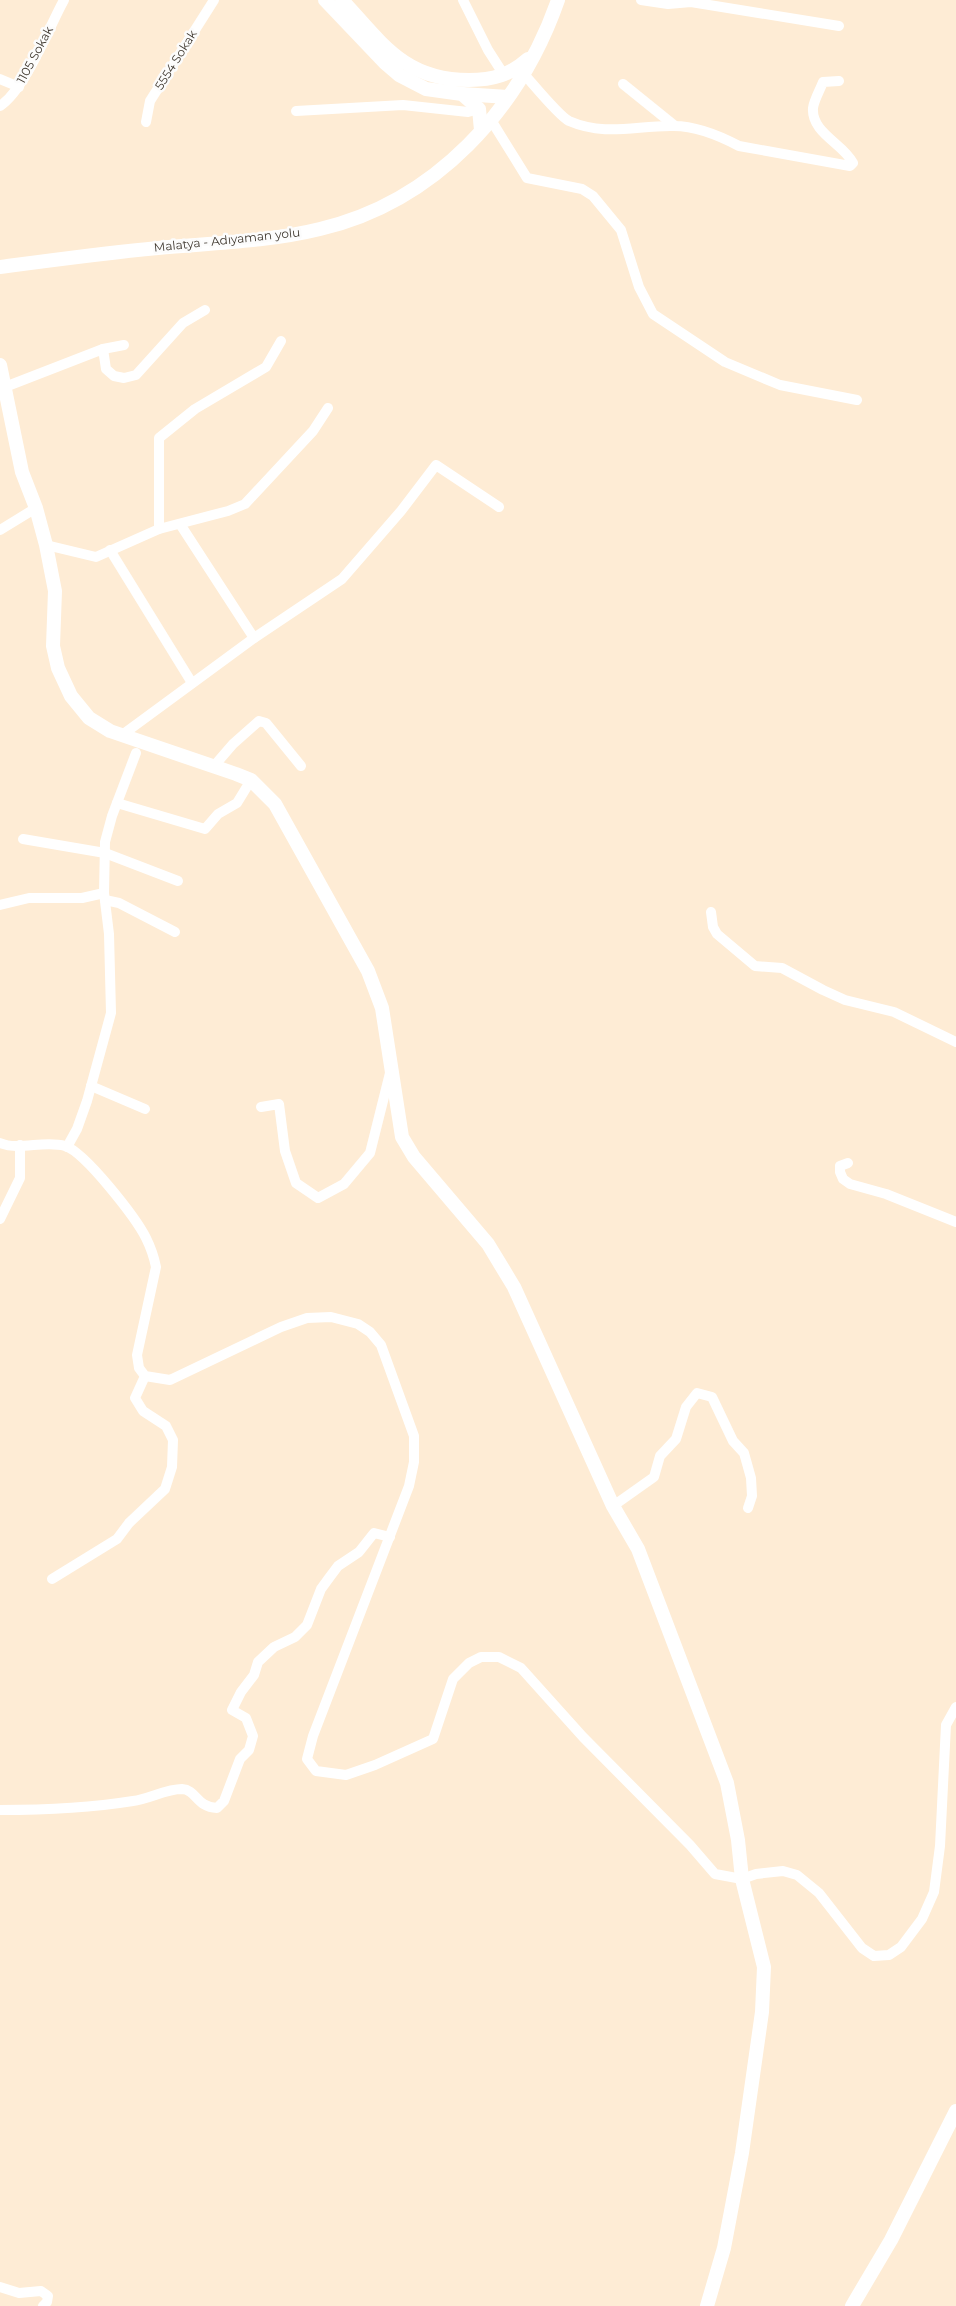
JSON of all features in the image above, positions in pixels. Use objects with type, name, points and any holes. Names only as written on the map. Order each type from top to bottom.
[{"type":"main road","points":[[325,0],[385,63],[399,75],[426,89],[508,97]]},
{"type":"main road","points":[[342,0],[391,53],[412,69],[437,78],[487,80],[514,73],[535,54],[548,28],[558,0]]},
{"type":"main road","name":"Malatya - Adıyaman yolu","points":[[0,267],[156,248],[254,240],[320,229],[374,211],[421,186],[444,169],[486,125],[508,97],[514,73]]},
{"type":"main road","points":[[487,80],[508,97]]},
{"type":"main road","points":[[462,94],[480,109],[486,125]]},
{"type":"main road","points":[[0,365],[22,472],[36,508],[46,545],[55,591],[53,646],[58,668],[71,696],[89,718],[110,731],[251,780],[275,804],[368,972],[382,1008],[402,1137],[414,1157],[488,1244],[514,1287],[613,1506],[638,1549],[727,1784],[738,1840],[742,1879],[764,1967],[762,2012],[742,2153],[724,2248],[707,2306]]},
{"type":"main road","points":[[852,2306],[890,2240],[956,2111]]},
{"type":"street","name":"1105 Sokak","points":[[0,106],[8,101],[19,87],[64,0]]},
{"type":"street","name":"5554 Sokak","points":[[146,122],[150,101],[214,0]]},
{"type":"street","points":[[463,0],[488,50],[567,120],[591,128],[613,131],[675,126],[696,129],[725,138],[739,146],[850,166],[852,162],[850,158],[829,138],[816,121],[813,108],[823,82],[840,81]]},
{"type":"street","points":[[641,0],[668,4],[691,2],[840,26]]},
{"type":"street","points":[[0,79],[19,87]]},
{"type":"street","points":[[623,84],[675,126]]},
{"type":"street","points":[[296,112],[403,105],[468,112],[480,109]]},
{"type":"street","points":[[486,125],[527,178],[582,189],[593,196],[621,230],[639,287],[653,314],[732,365],[780,385],[857,400]]},
{"type":"street","points":[[103,349],[106,369],[114,376],[124,378],[136,375],[183,323],[205,310]]},
{"type":"street","points":[[159,529],[159,438],[195,409],[266,367],[281,341]]},
{"type":"street","points":[[5,387],[103,349],[124,345]]},
{"type":"street","points":[[46,545],[96,557],[159,529],[228,511],[245,504],[313,431],[328,408]]},
{"type":"street","points":[[122,735],[254,638],[342,578],[402,511],[436,465],[499,508]]},
{"type":"street","points":[[0,530],[36,508]]},
{"type":"street","points":[[180,524],[254,638]]},
{"type":"street","points":[[110,550],[192,684]]},
{"type":"street","points":[[214,766],[233,744],[259,722],[266,723],[301,766]]},
{"type":"street","points":[[67,1147],[78,1129],[111,1013],[109,934],[105,896],[105,842],[136,753]]},
{"type":"street","points":[[117,803],[180,820],[205,829],[218,814],[237,803],[251,780]]},
{"type":"street","points":[[23,839],[105,853],[178,881]]},
{"type":"street","points":[[0,905],[29,898],[105,896],[175,932]]},
{"type":"street","points":[[711,912],[713,927],[717,934],[755,966],[782,968],[822,990],[845,1000],[894,1012],[956,1042]]},
{"type":"street","points":[[262,1108],[279,1104],[285,1151],[296,1184],[318,1198],[344,1184],[370,1153],[392,1065]]},
{"type":"street","points":[[91,1086],[145,1109]]},
{"type":"street","points":[[0,1143],[20,1145],[48,1143],[67,1147],[84,1158],[110,1188],[145,1236],[154,1255],[156,1267],[137,1355],[139,1368],[145,1376],[170,1380],[282,1327],[307,1318],[331,1317],[358,1324],[370,1332],[381,1345],[414,1436],[414,1462],[409,1486],[313,1736],[307,1759],[310,1766],[316,1771],[346,1775],[375,1765],[433,1739],[453,1679],[469,1663],[481,1657],[499,1657],[522,1668],[583,1737],[690,1845],[715,1874],[742,1879],[756,1874],[784,1871],[797,1875],[819,1893],[862,1948],[874,1956],[889,1955],[901,1948],[922,1919],[934,1892],[940,1846],[946,1725],[956,1707]]},
{"type":"street","points":[[0,1219],[20,1178],[20,1145]]},
{"type":"street","points":[[848,1163],[840,1166],[840,1172],[843,1178],[850,1184],[886,1194],[956,1222]]},
{"type":"street","points":[[52,1579],[117,1539],[129,1523],[165,1489],[172,1467],[173,1440],[166,1426],[137,1405],[135,1398],[145,1376]]},
{"type":"street","points":[[613,1506],[654,1477],[660,1456],[676,1439],[686,1407],[697,1393],[712,1397],[733,1441],[744,1453],[751,1478],[752,1496],[748,1508]]},
{"type":"street","points":[[0,1810],[94,1807],[140,1800],[182,1789],[192,1793],[200,1804],[217,1808],[224,1801],[240,1758],[250,1750],[253,1736],[246,1718],[232,1710],[241,1692],[254,1675],[258,1662],[274,1647],[295,1637],[307,1625],[321,1589],[338,1566],[360,1552],[374,1533],[390,1536]]},
{"type":"street","points":[[0,2287],[19,2293],[41,2291],[48,2296],[42,2306]]}]
